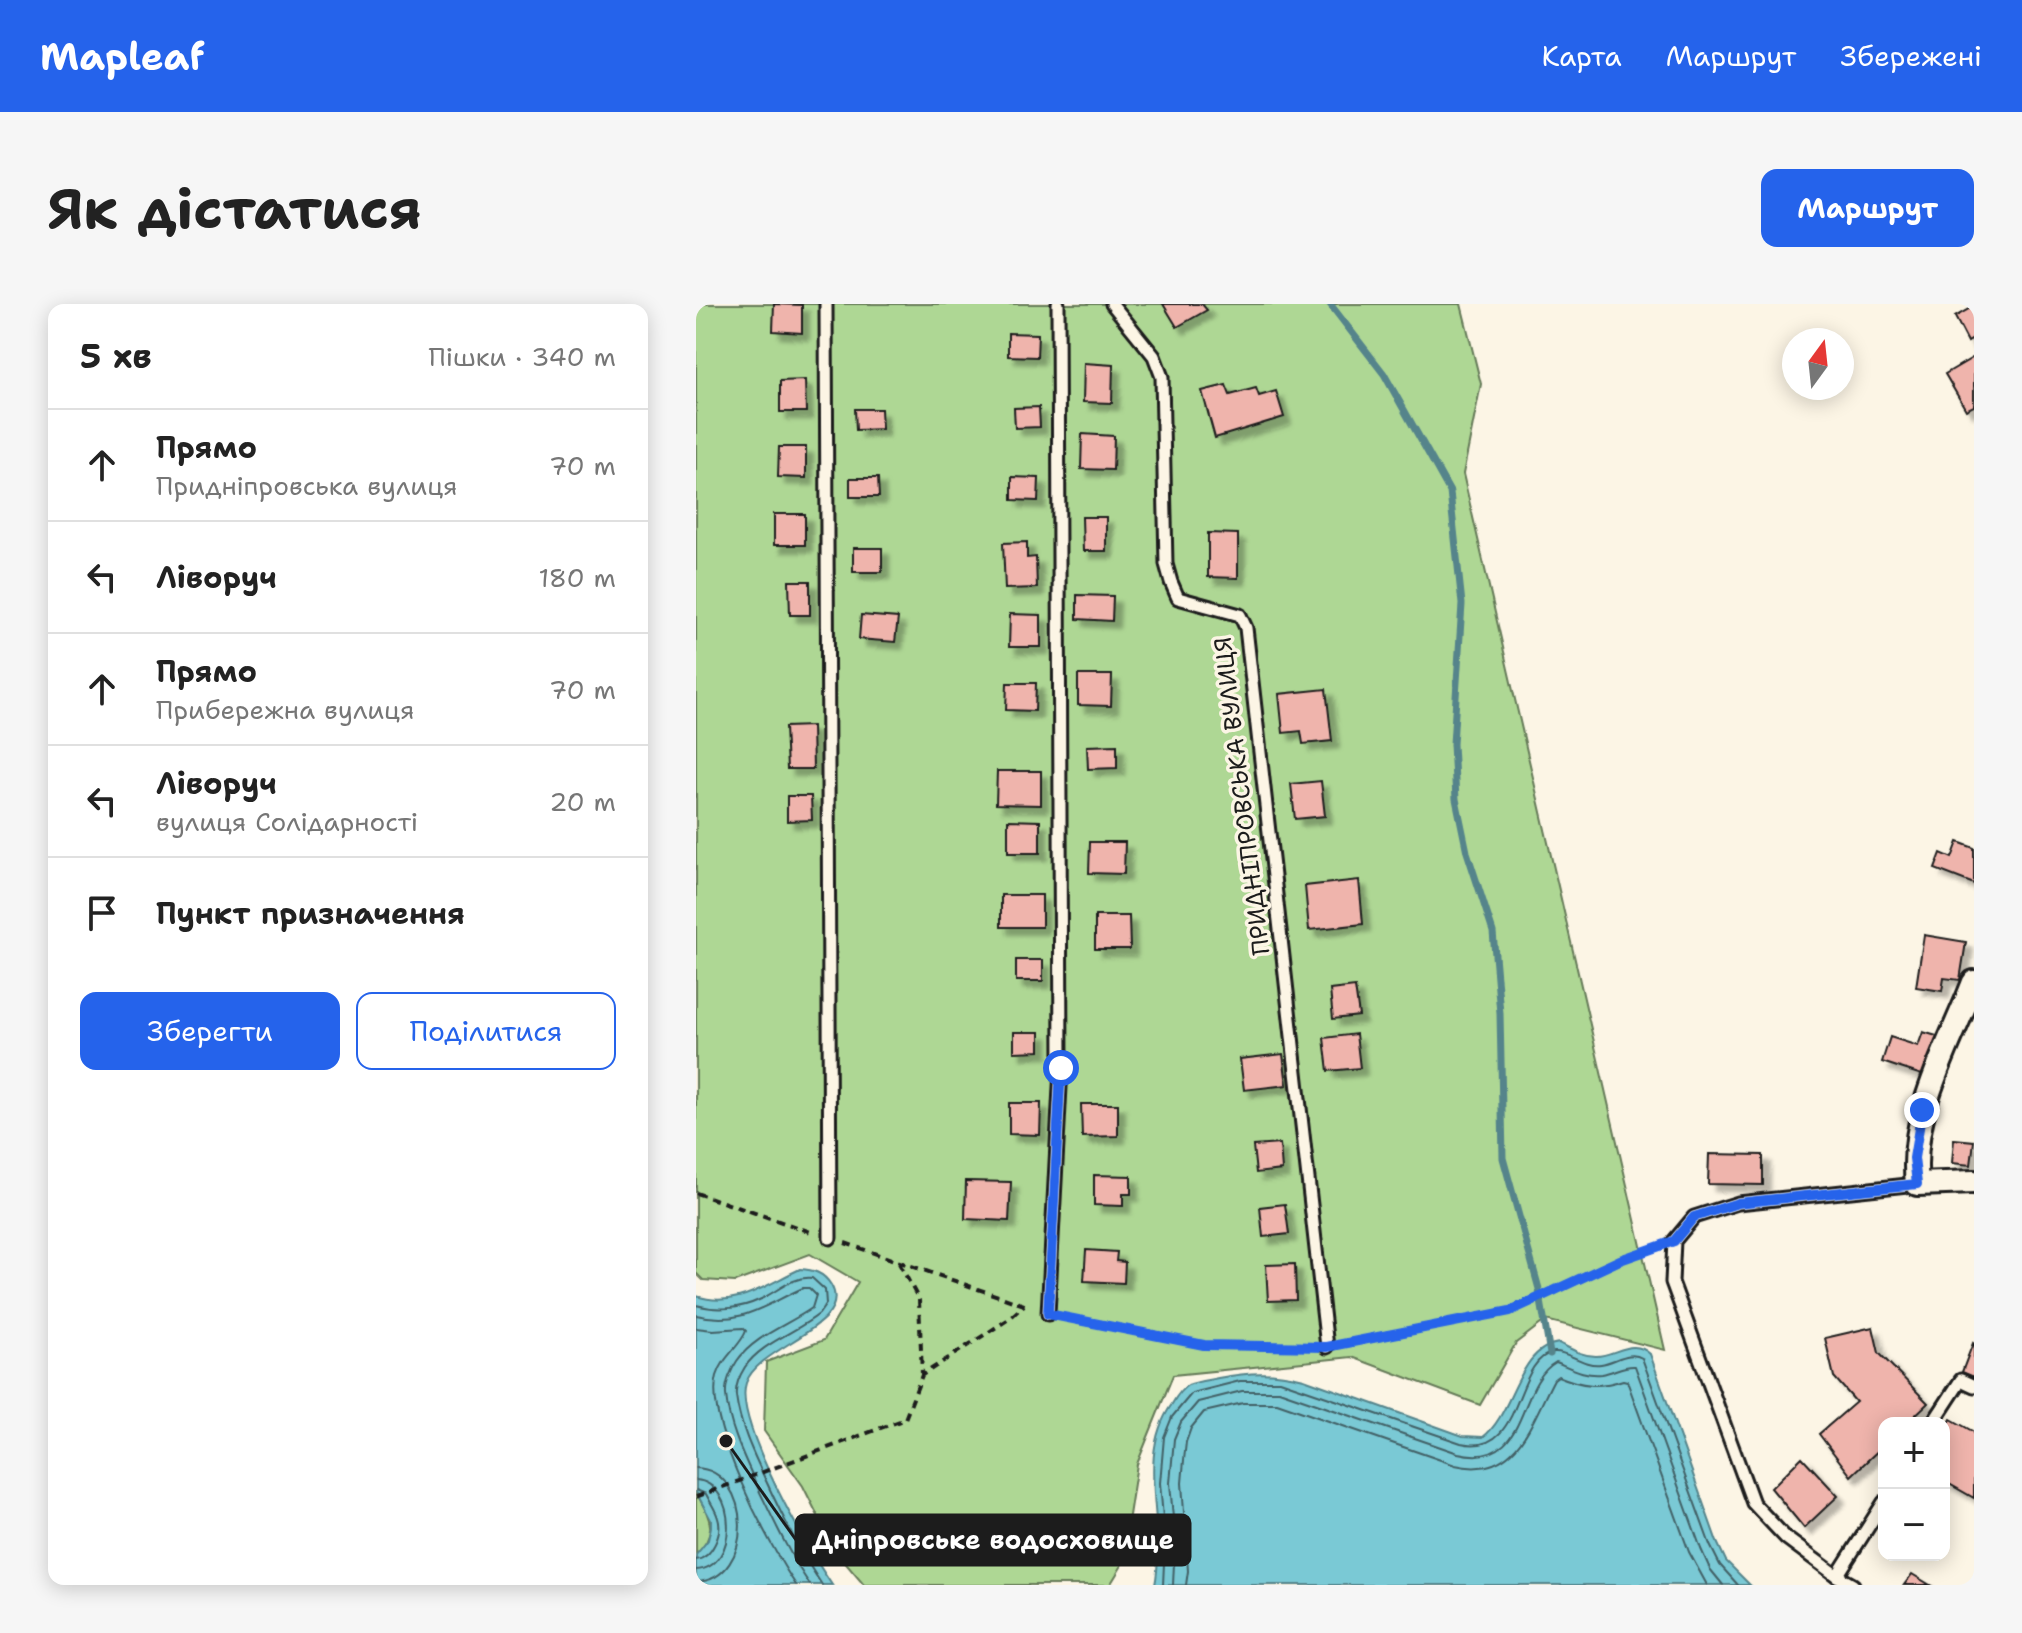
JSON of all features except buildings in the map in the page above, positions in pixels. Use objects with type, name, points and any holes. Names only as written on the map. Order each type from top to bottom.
[{"type":"street","points":[[1974,982],[1922,1110],[1914,1158],[1917,1184],[1974,1182]]},
{"type":"lane","points":[[826,304],[830,1238]]},
{"type":"lane","points":[[1048,1314],[1061,1068],[1058,304]]},
{"type":"lane","name":"ПРИДНІПРОВСЬКА ВУЛИЦЯ","points":[[1112,304],[1154,356],[1162,377],[1166,564],[1171,582],[1178,598],[1240,615],[1246,628],[1327,1347]]},
{"type":"lane","points":[[1853,1585],[1786,1538],[1753,1503],[1672,1282],[1674,1241],[1694,1217],[1738,1203],[1917,1184]]},
{"type":"lane","points":[[1937,1417],[1961,1380],[1974,1386]]},
{"type":"lane","points":[[1837,1576],[1878,1511]]},
{"type":"path","points":[[696,1193],[1048,1314],[1204,1345],[1327,1347],[1510,1311],[1620,1260],[1674,1241]]},
{"type":"path","points":[[696,1497],[905,1419],[922,1375],[919,1300],[899,1262]]},
{"type":"path","points":[[922,1375],[1009,1319],[1024,1305]]},
{"type":"green space","points":[[696,304],[1461,304],[1481,384],[1463,474],[1665,1350],[1546,1320],[1516,1343],[1480,1405],[1352,1357],[1173,1375],[1137,1464],[1121,1567],[1110,1585],[864,1585],[836,1552],[803,1486],[764,1431],[766,1362],[824,1340],[858,1282],[810,1254],[735,1282],[703,1280],[696,1273]]},
{"type":"green space","points":[[696,1492],[708,1517],[710,1531],[696,1555]]},
{"type":"water","points":[[800,1269],[817,1272],[831,1285],[835,1299],[830,1312],[754,1370],[746,1383],[745,1401],[761,1455],[832,1585],[696,1585],[696,1555],[708,1540],[711,1520],[696,1492],[696,1296],[724,1300],[737,1297]]},
{"type":"water","points":[[1559,1343],[1591,1356],[1630,1347],[1644,1349],[1650,1354],[1717,1542],[1726,1561],[1750,1585],[1155,1585],[1158,1562],[1153,1469],[1155,1447],[1161,1425],[1172,1404],[1188,1385],[1251,1374],[1293,1376],[1463,1436],[1483,1437],[1502,1413],[1534,1357],[1545,1348]]},
{"type":"waterway","points":[[1330,304],[1384,374],[1450,492],[1462,604],[1453,744],[1456,799],[1467,852],[1493,932],[1500,1013],[1503,1158],[1539,1289],[1550,1354]]},
{"type":"place","name":"Дніпровське водосховище","points":[[726,1441]]},
{"type":"route","points":[[1061,1068],[1048,1314],[1204,1345],[1327,1347],[1510,1311],[1620,1260],[1674,1241],[1694,1217],[1738,1203],[1917,1184],[1914,1158],[1922,1110]]}]
